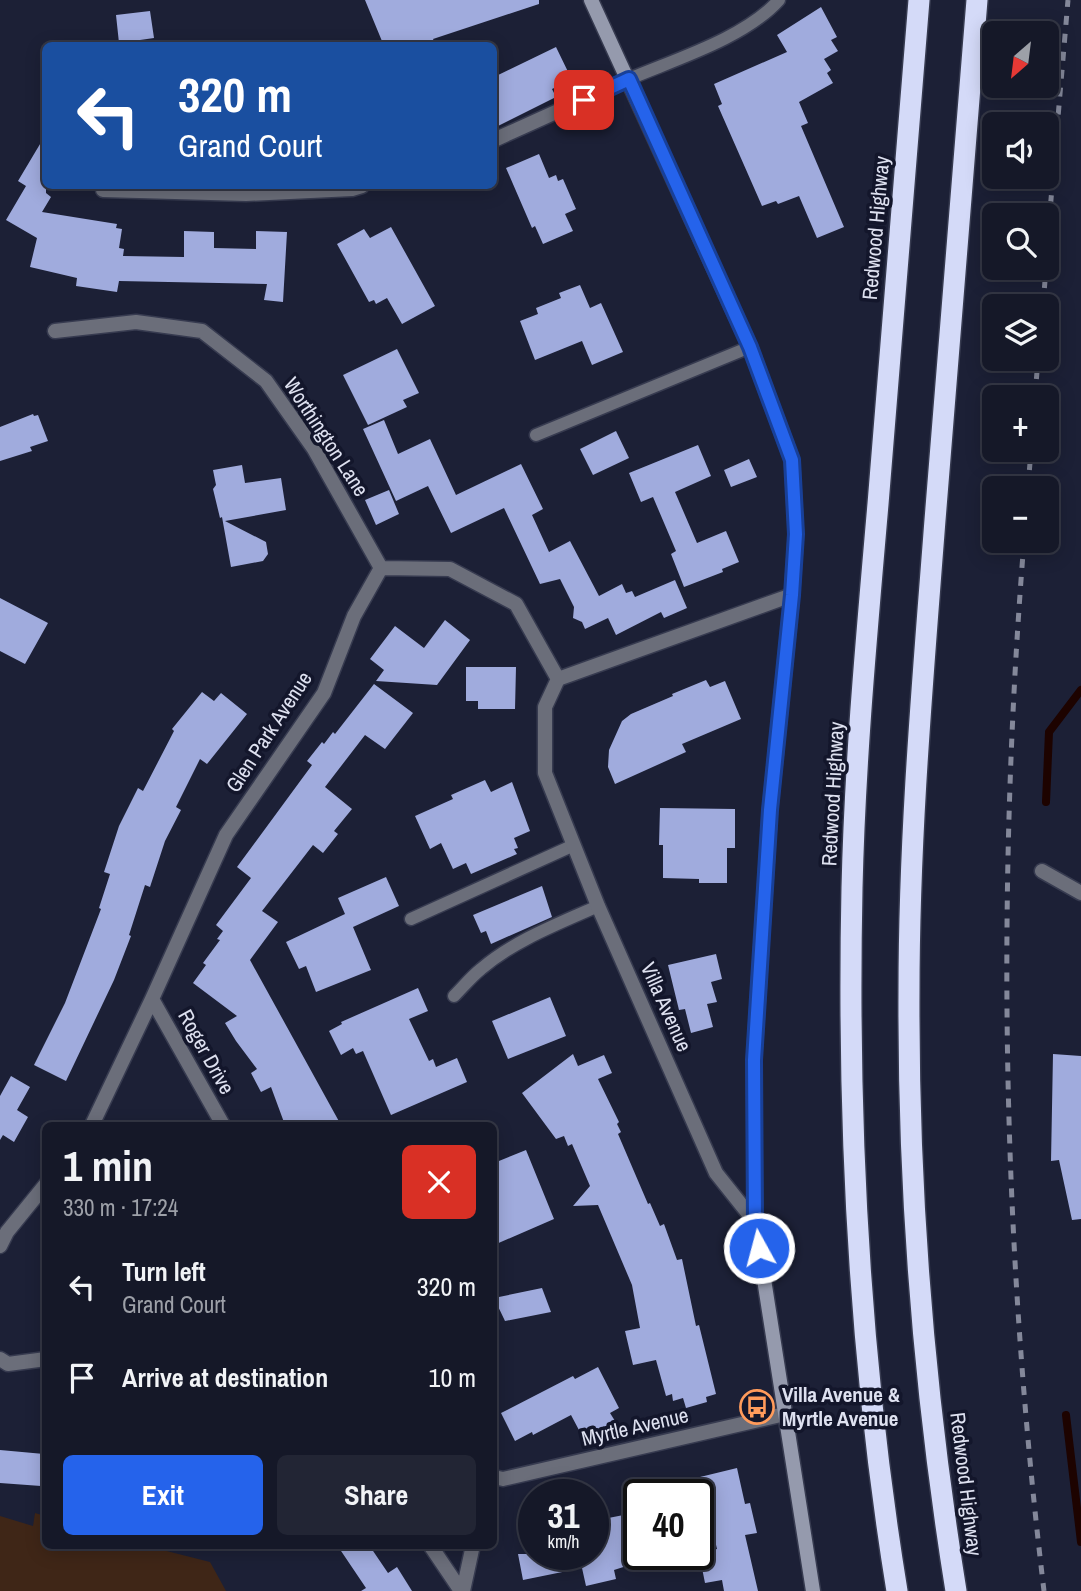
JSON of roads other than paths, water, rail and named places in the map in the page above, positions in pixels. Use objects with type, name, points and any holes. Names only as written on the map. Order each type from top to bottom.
[{"type":"highway","name":"Redwood Highway","points":[[897,1591],[875,1436],[864,1324],[853,1105],[851,954],[864,678],[919,0]]},
{"type":"highway","name":"Redwood Highway","points":[[956,1591],[934,1434],[923,1325],[915,1213],[909,993],[916,773],[977,0]]},
{"type":"street","points":[[591,0],[750,347],[792,460],[796,534],[770,810],[754,1060],[755,1222]]},
{"type":"street","points":[[497,139],[629,79]]},
{"type":"street","points":[[103,190],[246,194],[352,189]]},
{"type":"street","name":"Worthington Lane","points":[[55,331],[136,322],[202,331],[266,381],[314,449],[382,568]]},
{"type":"street","points":[[382,568],[450,569],[516,604],[558,679],[792,595]]},
{"type":"street","name":"Glen Park Avenue","points":[[93,1122],[226,835],[324,693],[354,616],[382,568]]},
{"type":"street","name":"Villa Avenue","points":[[558,679],[545,707],[545,773],[598,906],[716,1173],[755,1222],[813,1591]]},
{"type":"street","points":[[1042,871],[1081,893]]},
{"type":"street","name":"Roger Drive","points":[[152,999],[221,1122]]},
{"type":"street","points":[[0,1246],[42,1189]]},
{"type":"street","points":[[0,1359],[8,1364],[42,1360]]},
{"type":"street","name":"Myrtle Avenue","points":[[497,1478],[503,1479],[785,1414]]},
{"type":"street","points":[[433,1549],[462,1591]]},
{"type":"street","points":[[462,1591],[472,1549]]},
{"type":"lane","points":[[629,79],[742,29],[766,15],[779,0]]},
{"type":"lane","points":[[536,435],[750,347]]},
{"type":"lane","points":[[411,919],[574,845]]},
{"type":"lane","points":[[454,996],[482,968],[510,948],[534,934],[598,906]]},
{"type":"waterway","points":[[1046,802],[1049,732],[1081,690]]},
{"type":"waterway","points":[[1066,1415],[1081,1542]]},
{"type":"railway","points":[[1051,203],[1068,0]]},
{"type":"railway","points":[[1044,294],[1045,280]]},
{"type":"railway","points":[[1036,385],[1037,371]]},
{"type":"railway","points":[[1029,476],[1030,462]]},
{"type":"railway","points":[[1023,553],[1009,804],[1008,1066],[1019,1329],[1044,1591]]},
{"type":"place","name":"Villa Avenue & Myrtle Avenue","points":[[757,1407]]}]
